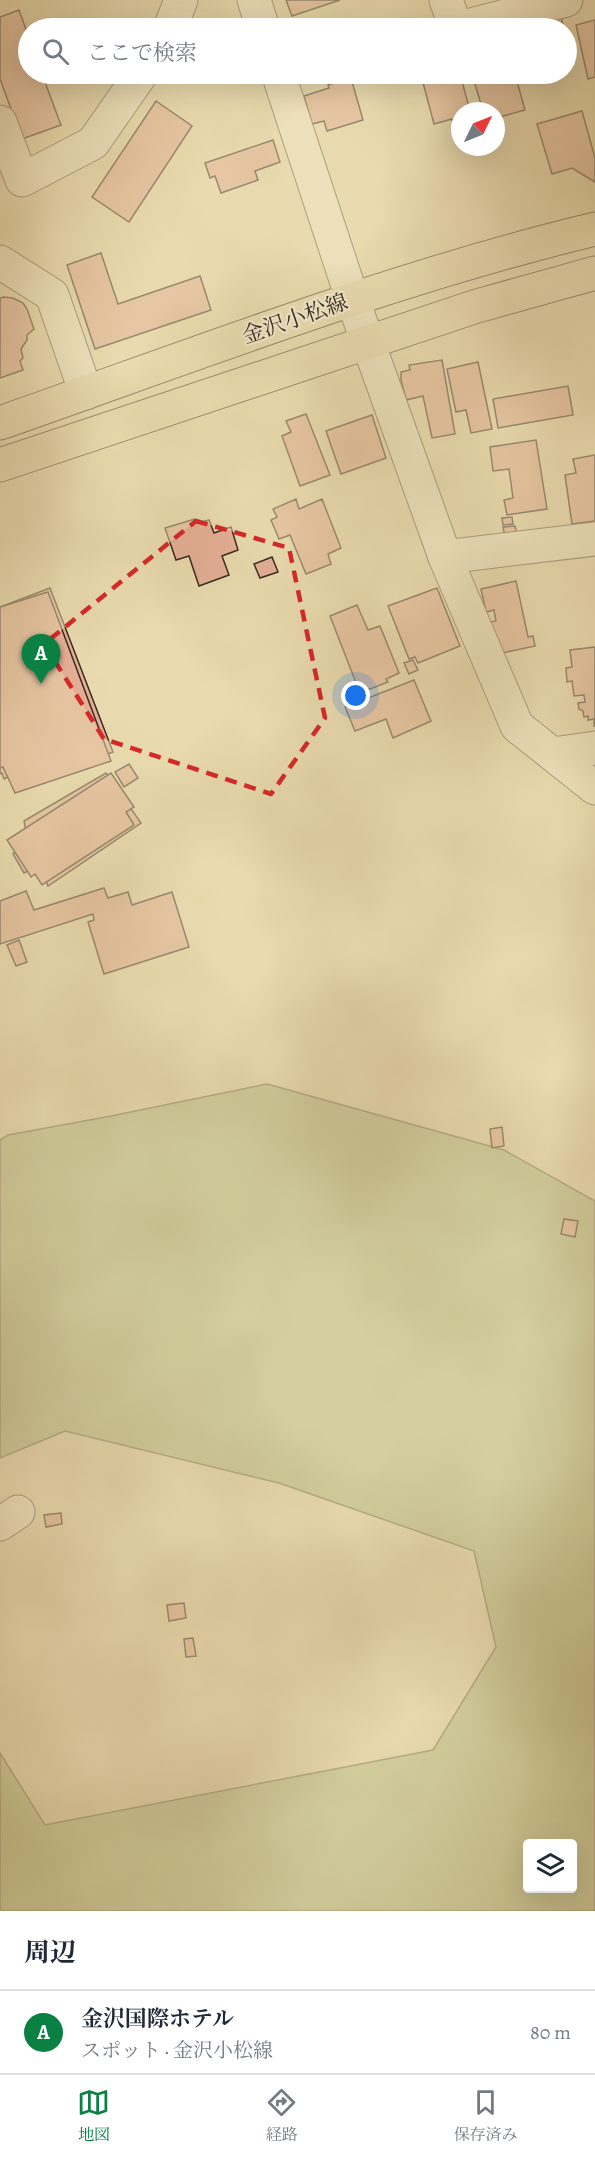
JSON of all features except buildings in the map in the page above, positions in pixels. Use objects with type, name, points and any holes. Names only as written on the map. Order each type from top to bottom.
[{"type":"main road","name":"金沢小松線","points":[[0,423],[352,298],[539,242],[595,229]]},
{"type":"main road","name":"金沢小松線","points":[[0,465],[477,306],[595,273]]},
{"type":"street","points":[[174,18],[181,0]]},
{"type":"street","points":[[254,0],[260,18]]},
{"type":"street","points":[[446,0],[454,18]]},
{"type":"street","points":[[497,18],[566,0]]},
{"type":"street","points":[[0,122],[22,180],[93,143],[134,84]]},
{"type":"street","points":[[284,84],[352,298],[445,557],[517,726],[595,788]]},
{"type":"street","points":[[0,262],[52,295],[86,393]]},
{"type":"street","points":[[445,557],[595,539]]},
{"type":"street","points":[[553,754],[595,748]]},
{"type":"highlighted area","points":[[196,521],[289,548],[325,718],[271,794],[104,739],[44,644]]},
{"type":"green space","points":[[267,1084],[504,1150],[595,1201],[595,1911],[0,1911],[0,1753],[45,1825],[433,1750],[496,1647],[474,1551],[279,1483],[65,1431],[0,1458],[0,1140],[8,1135]]},
{"type":"place","name":"金沢国際ホテル","points":[[41,684]]}]
